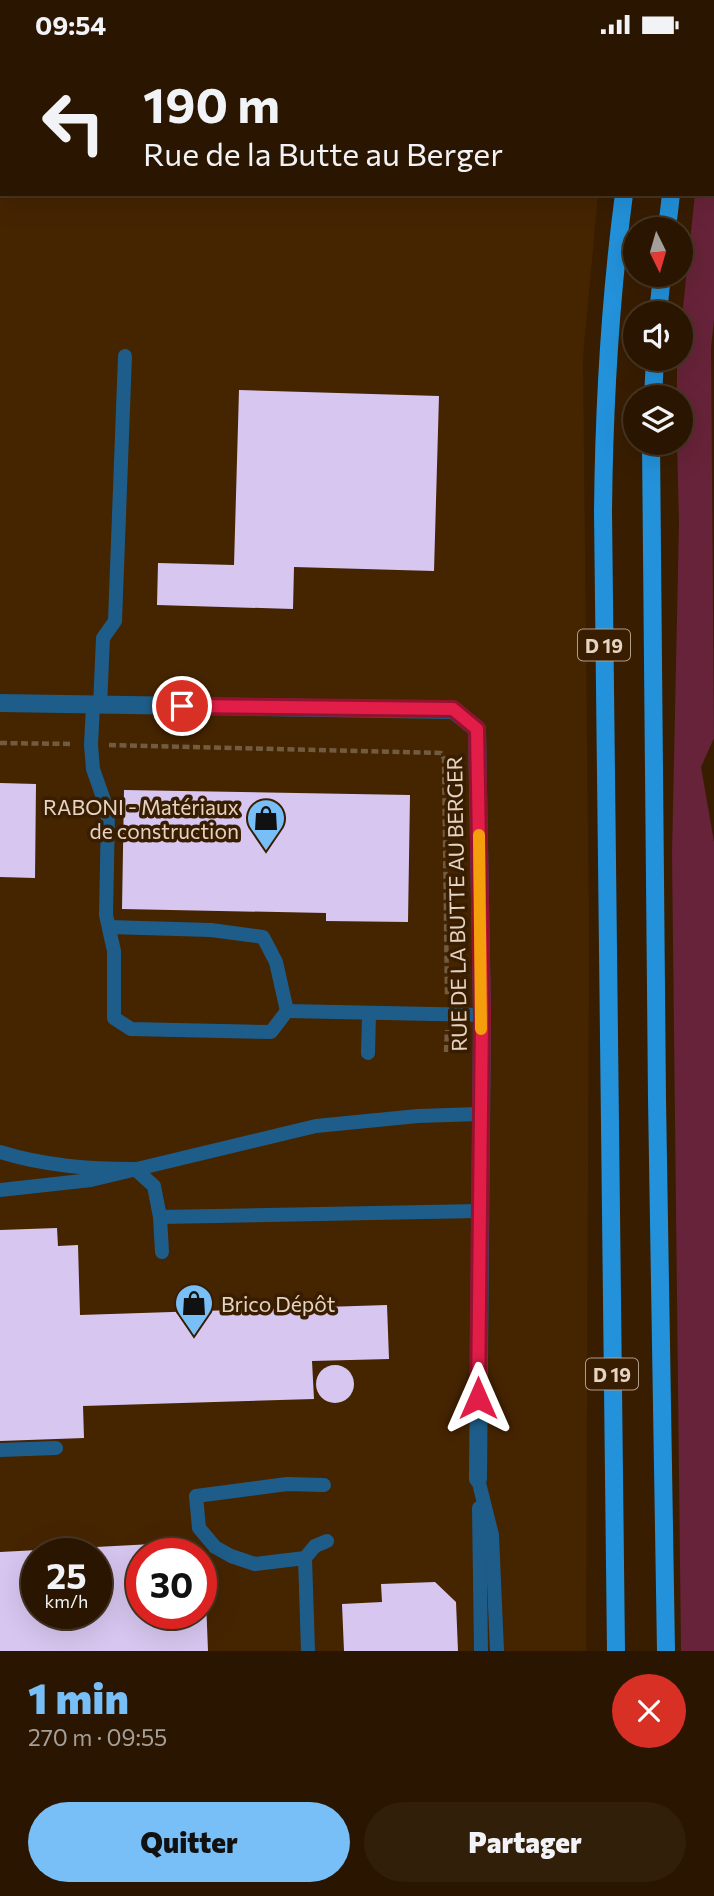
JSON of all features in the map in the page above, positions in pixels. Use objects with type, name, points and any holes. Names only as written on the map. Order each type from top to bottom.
[{"type":"main road","name":"D 19","points":[[615,1651],[603,512],[608,352],[624,196]]},
{"type":"main road","points":[[668,217],[671,196]]},
{"type":"main road","name":"D 19","points":[[651,455],[656,1018],[666,1651]]},
{"type":"street","name":"RUE DE LA BUTTE AU BERGER","points":[[0,703],[453,709],[477,729],[482,1016],[478,1479]]},
{"type":"lane","points":[[109,927],[211,930],[263,937],[276,962],[287,1011],[271,1032],[131,1029],[114,1018],[114,951],[106,915],[108,812],[93,769],[91,745],[103,638],[116,621],[125,356]]},
{"type":"lane","points":[[287,1011],[482,1016]]},
{"type":"lane","points":[[368,1053],[369,1014]]},
{"type":"lane","points":[[0,1190],[91,1180],[316,1126],[418,1116],[480,1114]]},
{"type":"lane","points":[[0,1152],[55,1165],[90,1169],[135,1169],[154,1186],[160,1217],[162,1252]]},
{"type":"lane","points":[[160,1217],[479,1212]]},
{"type":"lane","points":[[0,1450],[56,1448]]},
{"type":"lane","points":[[478,1479],[481,1651]]},
{"type":"lane","points":[[478,1479],[492,1535],[497,1651]]},
{"type":"lane","points":[[305,1558],[255,1563],[215,1547],[199,1528],[196,1496],[287,1484],[324,1485]]},
{"type":"lane","points":[[308,1651],[305,1558],[315,1546],[327,1541]]},
{"type":"path","points":[[0,743],[441,753],[444,759],[448,1015],[446,1052]]},
{"type":"shaded area","points":[[0,196],[598,196],[583,358],[589,929],[586,1651],[0,1651]]},
{"type":"shaded area","points":[[695,196],[714,196],[714,319],[711,348],[714,738],[701,767],[714,842],[714,1651],[681,1651],[672,854],[679,522],[677,455],[693,455],[693,385],[677,385],[677,371],[693,371],[693,301],[684,301],[685,287],[693,287]]},
{"type":"building","points":[[239,390],[439,396],[434,571],[294,567],[293,609],[157,605],[158,563],[234,565]]},
{"type":"building","points":[[0,783],[36,784],[35,878],[0,877]]},
{"type":"building","name":"RABONI - Matériaux de construction","points":[[124,790],[410,795],[408,922],[326,921],[326,913],[122,909]]},
{"type":"building","name":"Brico Dépôt","points":[[57,1228],[58,1246],[78,1245],[80,1315],[387,1305],[389,1359],[312,1361],[314,1399],[83,1406],[84,1438],[0,1441],[0,1230]]},
{"type":"building","points":[[335,1365],[349,1370],[354,1384],[349,1398],[335,1403],[321,1398],[316,1384],[321,1370]]},
{"type":"building","points":[[126,1545],[126,1629],[207,1629],[208,1651],[0,1651],[0,1552],[21,1551],[21,1629],[112,1629],[112,1546]]},
{"type":"building","points":[[435,1582],[456,1602],[458,1651],[344,1651],[342,1604],[382,1602],[381,1584]]},
{"type":"slow traffic","points":[[479,835],[481,1029]]},
{"type":"place","name":"RABONI - Matériaux de construction","points":[[266,852]]},
{"type":"place","name":"Brico Dépôt","points":[[194,1337]]},
{"type":"route","points":[[182,706],[453,709],[477,729],[482,1016],[478,1398]]}]
